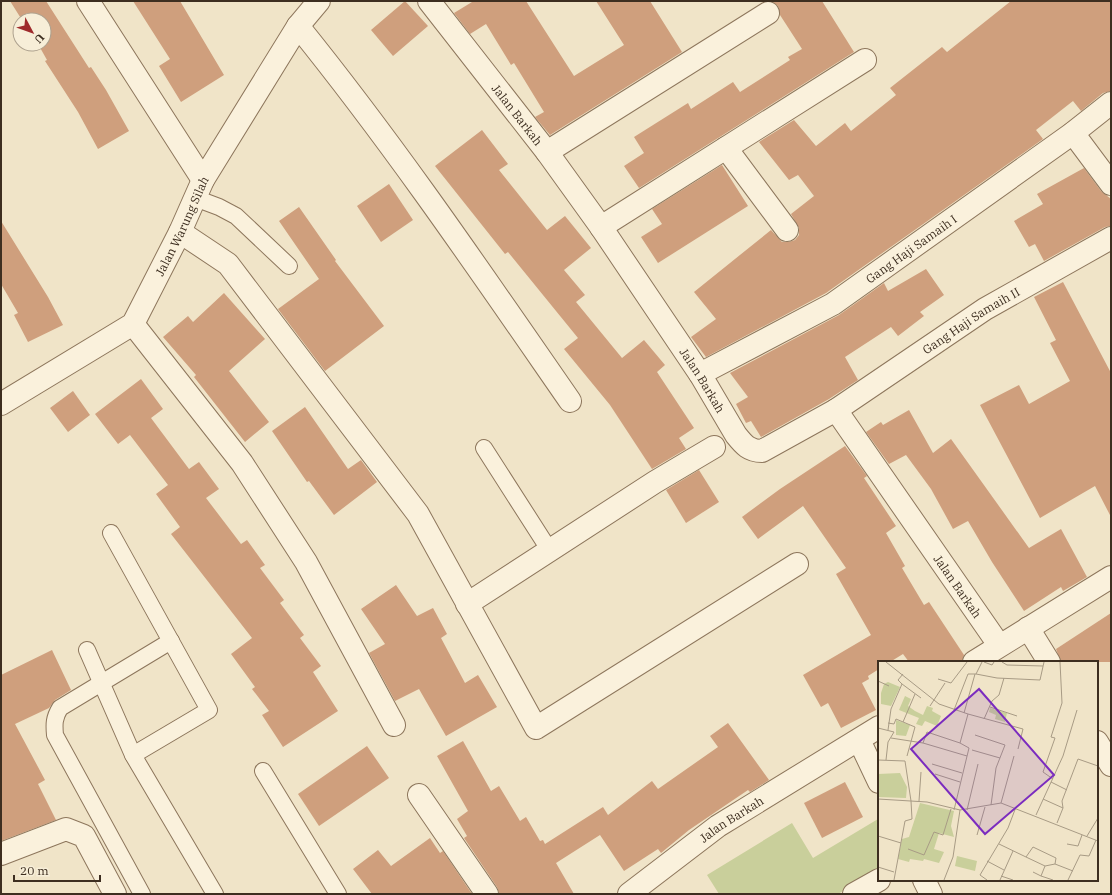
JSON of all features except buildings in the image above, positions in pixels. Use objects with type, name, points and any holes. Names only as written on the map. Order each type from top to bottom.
[{"type":"street","points":[[88,1],[199,189]]},
{"type":"street","name":"Jalan Warung Silah","points":[[133,324],[180,232],[199,189],[298,26],[319,1]]},
{"type":"street","name":"Jalan Barkah","points":[[429,1],[547,152],[601,227],[700,374],[736,435],[743,444],[752,451],[762,451],[772,447],[836,410],[999,645]]},
{"type":"street","points":[[547,152],[768,13]]},
{"type":"street","points":[[298,26],[340,78],[442,216],[570,401]]},
{"type":"street","points":[[601,227],[865,60]]},
{"type":"street","name":"Gang Haji Samaih I","points":[[700,374],[833,304],[1073,133],[1111,103]]},
{"type":"street","points":[[1073,133],[1111,184]]},
{"type":"street","points":[[726,148],[787,230]]},
{"type":"street","points":[[180,232],[228,264],[418,514],[536,728],[797,564]]},
{"type":"street","name":"Gang Haji Samaih II","points":[[836,410],[985,310],[1111,238]]},
{"type":"street","points":[[2,402],[133,324],[242,463],[306,562],[394,725]]},
{"type":"street","points":[[467,604],[655,482],[714,447]]},
{"type":"street","points":[[975,661],[999,645],[1111,577]]},
{"type":"street","points":[[1028,628],[1048,661]]},
{"type":"street","name":"Jalan Barkah","points":[[629,894],[718,826],[878,728]]},
{"type":"street","points":[[859,740],[878,780]]},
{"type":"street","points":[[1098,744],[1111,764]]},
{"type":"street","points":[[419,795],[487,894]]},
{"type":"street","points":[[1,854],[66,829],[84,836],[115,894]]},
{"type":"street","points":[[854,894],[878,881]]},
{"type":"street","points":[[924,881],[930,894]]},
{"type":"lane","points":[[199,189],[219,207],[236,216],[289,266]]},
{"type":"lane","points":[[484,448],[550,551]]},
{"type":"lane","points":[[111,534],[209,710],[133,755]]},
{"type":"lane","points":[[142,894],[55,735],[53,723],[60,708],[171,641]]},
{"type":"lane","points":[[87,650],[133,755],[215,894]]},
{"type":"lane","points":[[263,771],[338,894]]},
{"type":"green space","points":[[878,819],[878,870],[838,894],[719,894],[707,875],[792,823],[813,858]]}]
